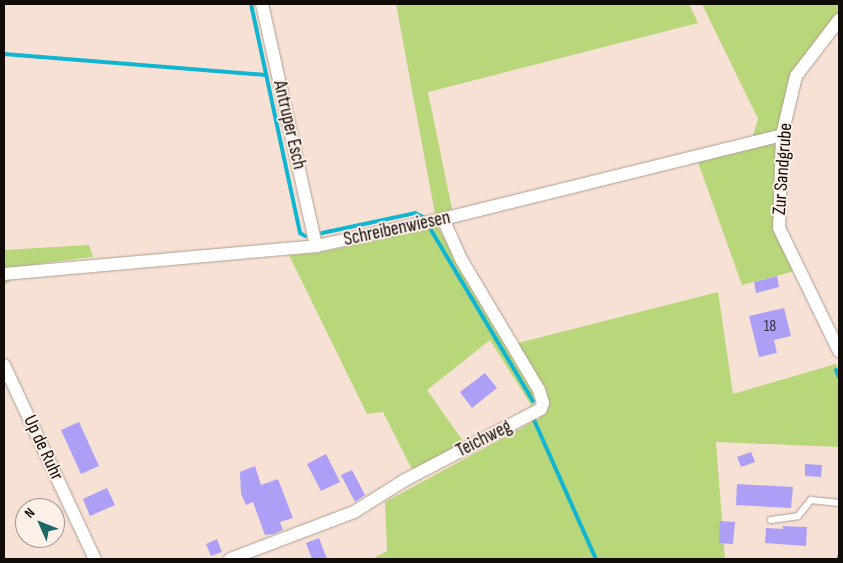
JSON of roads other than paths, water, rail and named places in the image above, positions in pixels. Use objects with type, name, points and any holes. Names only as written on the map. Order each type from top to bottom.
[{"type":"street","name":"Antruper Esch","points":[[262,4],[316,246]]},
{"type":"street","name":"Zur Sandgrube","points":[[839,20],[796,76],[782,135],[779,228],[839,350]]},
{"type":"street","name":"Schreibenwiesen","points":[[4,274],[316,246],[443,219],[782,135]]},
{"type":"street","name":"Teichweg","points":[[230,559],[354,512],[405,480],[541,409],[543,403],[539,390],[461,259],[443,219]]},
{"type":"street","name":"Up de Ruhr","points":[[4,365],[95,559]]},
{"type":"lane","points":[[771,520],[798,516],[811,500],[839,503]]},
{"type":"waterway","points":[[251,4],[300,233],[305,236]]},
{"type":"waterway","points":[[4,54],[266,75]]},
{"type":"waterway","points":[[322,233],[415,213],[423,217]]},
{"type":"waterway","points":[[431,230],[533,401]]},
{"type":"waterway","points":[[836,370],[839,377]]},
{"type":"waterway","points":[[534,420],[596,559]]}]
